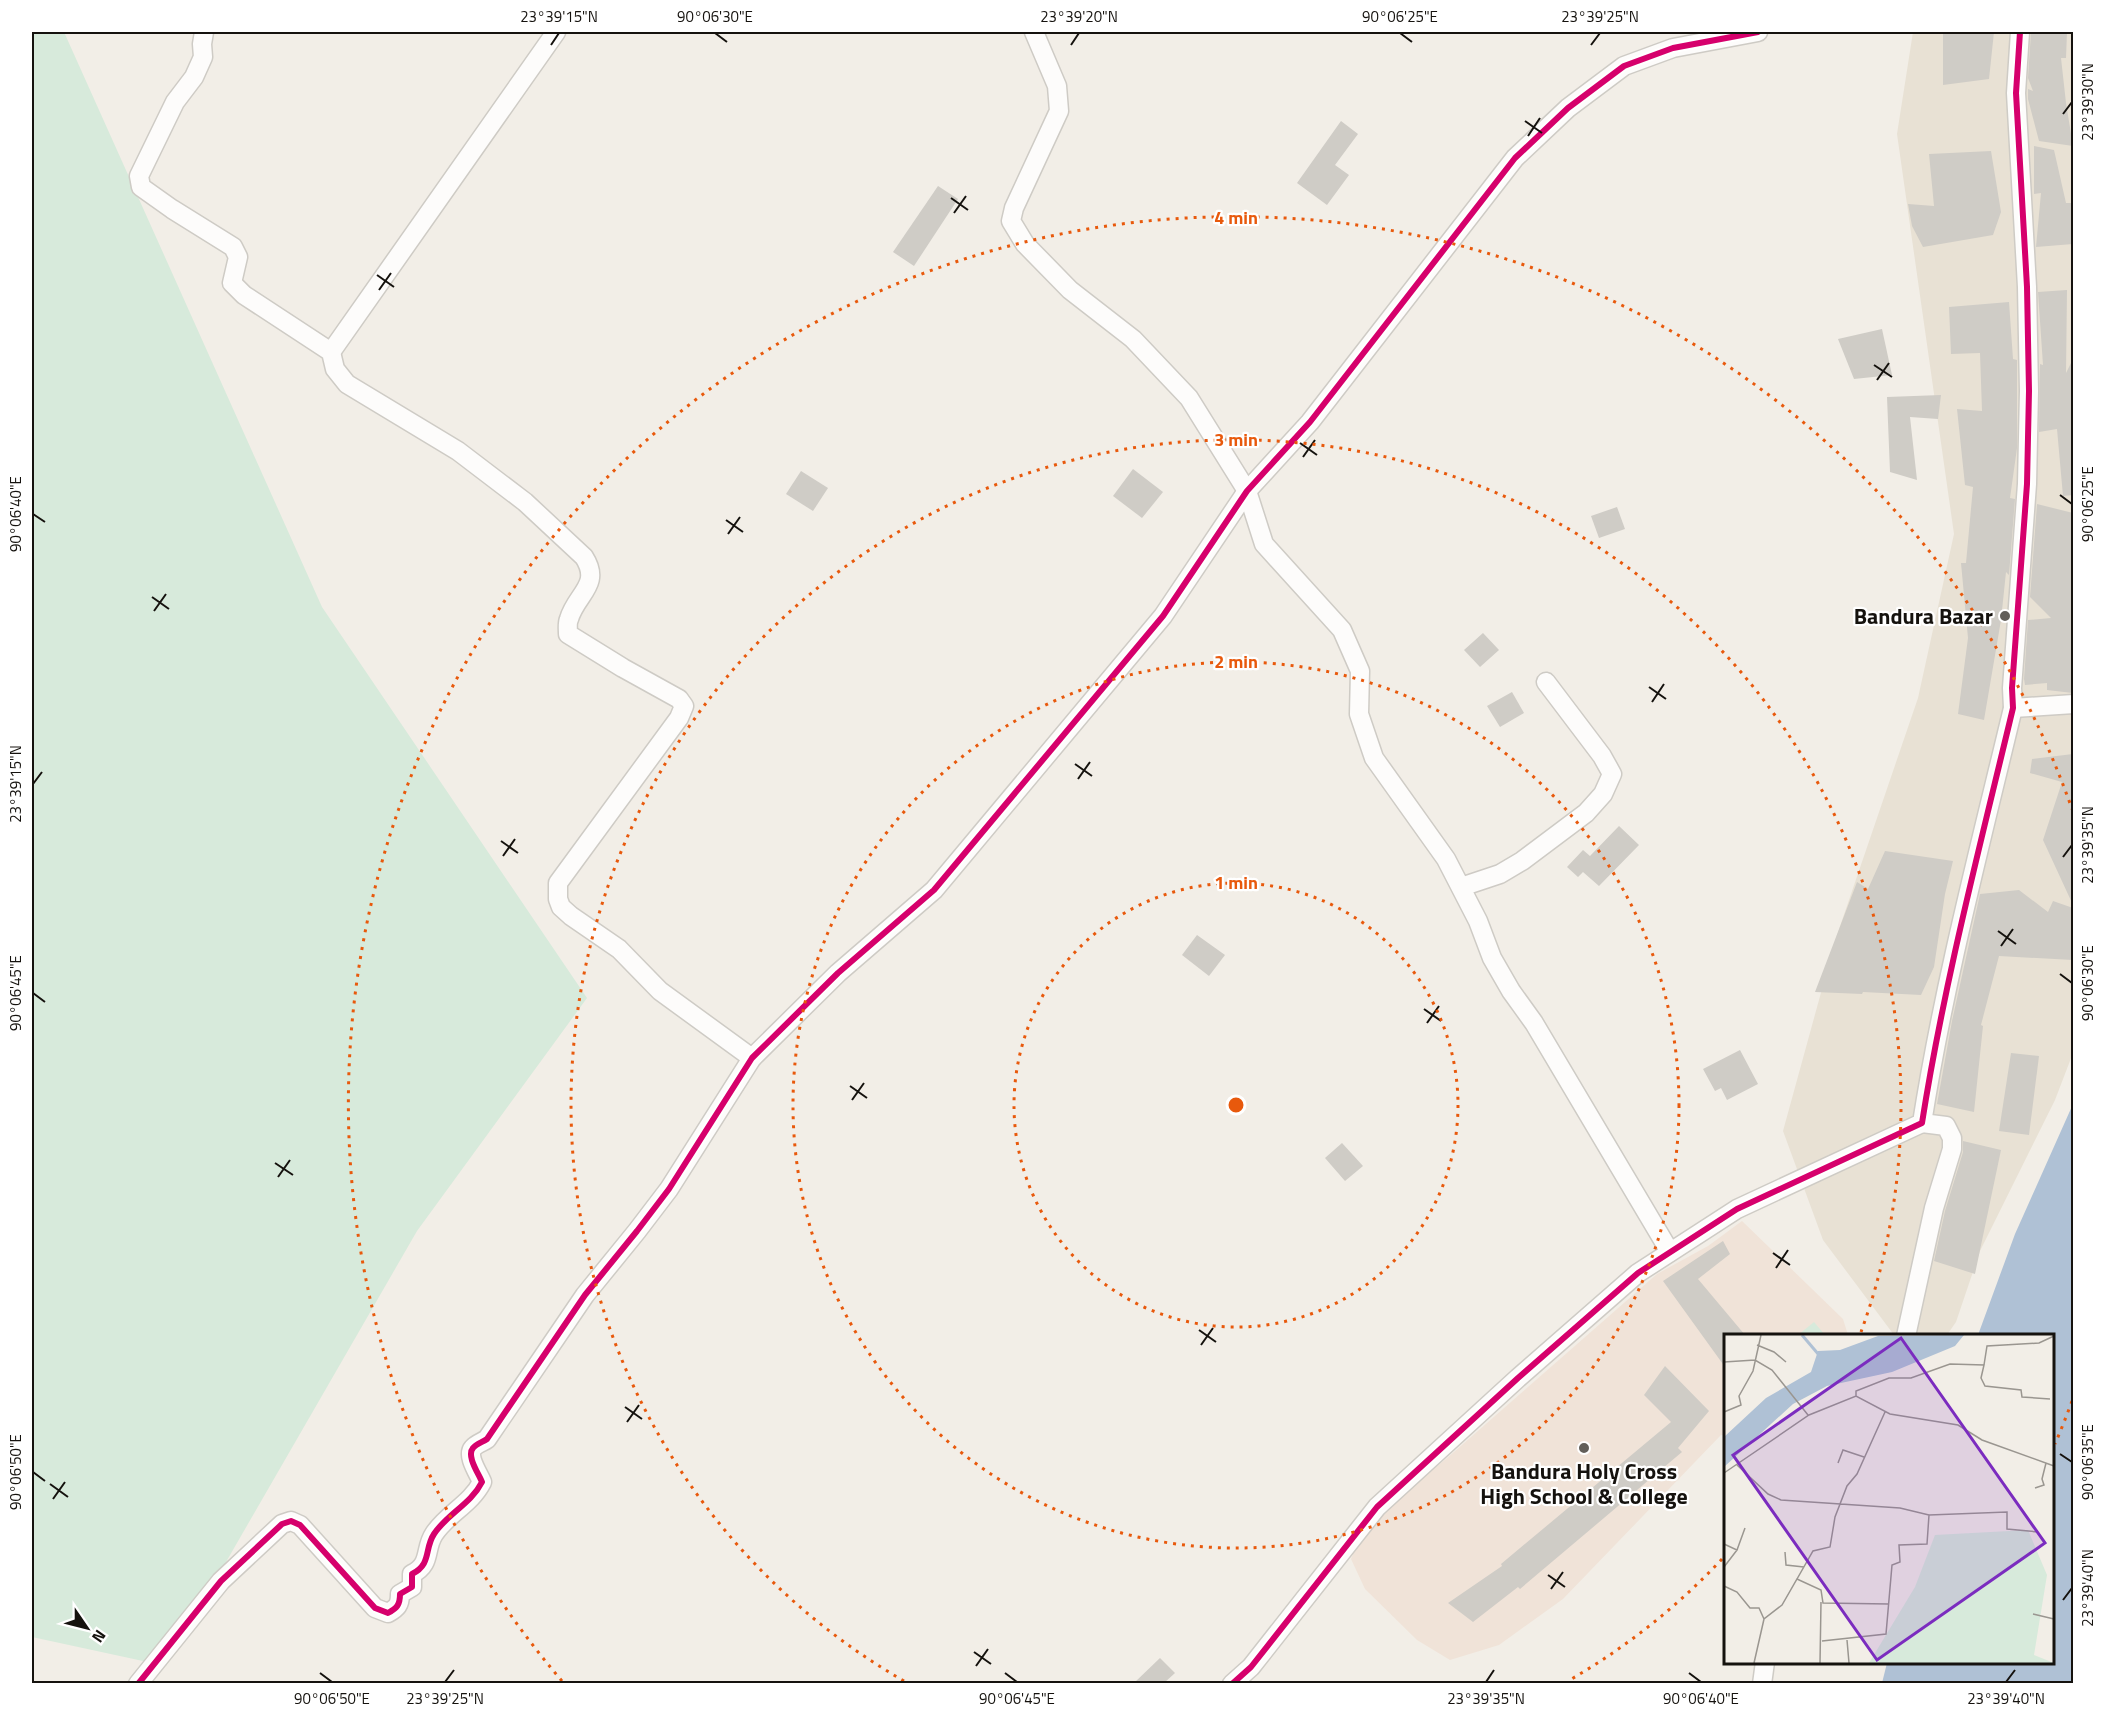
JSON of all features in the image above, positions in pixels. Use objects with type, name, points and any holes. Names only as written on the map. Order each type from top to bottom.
[{"type":"street","points":[[204,32],[203,57],[194,77],[175,102],[139,176],[141,187],[233,248],[238,257],[232,283],[244,295],[331,352],[335,369],[347,384],[458,452],[525,502],[585,557],[591,567],[588,587],[568,620],[568,634],[679,699],[684,706],[679,718],[558,884],[558,899],[561,907],[571,916],[620,949],[660,991],[752,1058]]},
{"type":"street","points":[[331,352],[556,32]]},
{"type":"street","points":[[1034,32],[1057,86],[1059,111],[1014,208],[1011,221],[1025,244],[1070,290],[1133,339],[1189,398],[1247,491],[1264,544],[1342,630],[1360,671],[1359,714],[1374,758],[1446,859],[1478,921],[1492,958],[1511,991],[1534,1023],[1670,1252]]},
{"type":"street","points":[[138,1683],[221,1581],[282,1524],[291,1521],[300,1525],[375,1608],[388,1613],[396,1609],[400,1602],[400,1594],[412,1587],[412,1574],[422,1567],[428,1556],[429,1542],[434,1534],[442,1523],[477,1492],[482,1482],[473,1461],[471,1453],[473,1447],[487,1439],[585,1295],[669,1189],[752,1058],[838,973],[934,890],[1163,615],[1247,491],[1310,422],[1515,158],[1568,108],[1624,66],[1673,48],[1758,32]]},
{"type":"street","points":[[1922,1123],[1931,1064],[1957,941],[2013,708],[2012,688],[2027,484],[2029,391],[2027,287],[2016,93],[2020,32]]},
{"type":"street","points":[[1461,887],[1500,874],[1522,861],[1586,813],[1603,794],[1612,774],[1602,756],[1546,682]]},
{"type":"street","points":[[2013,708],[2073,704]]},
{"type":"street","points":[[1232,1683],[1251,1667],[1377,1508],[1518,1378],[1638,1273],[1737,1209],[1922,1123],[1946,1126],[1952,1138],[1952,1149],[1934,1208],[1906,1334]]},
{"type":"street","points":[[1762,1683],[1765,1664]]},
{"type":"shaded area","name":"Bandura Bazar","points":[[1913,32],[2073,32],[2073,1053],[2055,1100],[1980,1251],[1956,1322],[1948,1334],[1893,1334],[1823,1240],[1783,1131],[1836,938],[1918,698],[1954,534],[1897,134]]},
{"type":"shaded area","name":"Bandura Holy Cross High School & College","points":[[1742,1221],[1843,1319],[1848,1334],[1724,1334],[1724,1436],[1721,1435],[1563,1599],[1499,1645],[1450,1660],[1417,1640],[1365,1589],[1351,1559],[1366,1522],[1446,1459],[1657,1274],[1708,1246]]},
{"type":"green space","points":[[32,32],[64,32],[322,607],[587,998],[417,1231],[166,1666],[32,1637]]},
{"type":"green space","points":[[1814,1322],[1824,1334],[1799,1334]]},
{"type":"water","points":[[2073,1104],[2073,1683],[1882,1683],[1887,1664],[2054,1664],[2054,1334],[1978,1334],[2015,1234]]},
{"type":"building","points":[[1943,32],[1994,32],[1989,79],[1943,85]]},
{"type":"building","points":[[2031,32],[2067,32],[2066,58],[2061,58],[2073,146],[2039,141],[2028,99],[2028,89],[2033,91],[2028,78]]},
{"type":"building","points":[[1341,121],[1358,134],[1335,165],[1349,175],[1327,205],[1297,183]]},
{"type":"building","points":[[2034,146],[2054,150],[2066,203],[2073,203],[2073,244],[2036,247],[2041,193],[2034,194]]},
{"type":"building","points":[[1991,151],[2001,212],[1993,235],[1923,247],[1912,226],[1908,204],[1934,206],[1929,154]]},
{"type":"building","points":[[938,186],[958,199],[914,266],[893,252]]},
{"type":"building","points":[[2067,290],[2066,373],[2073,359],[2073,495],[2063,496],[2057,429],[2039,432],[2040,364],[2043,365],[2038,292]]},
{"type":"building","points":[[2009,302],[2013,359],[2017,360],[2017,448],[2010,498],[2015,499],[2009,575],[2006,572],[2001,620],[1984,720],[1958,714],[1968,638],[1961,563],[1966,563],[1973,487],[1965,485],[1957,409],[1982,411],[1980,353],[1951,354],[1949,307]]},
{"type":"building","points":[[1882,329],[1892,375],[1854,379],[1838,339]]},
{"type":"building","points":[[1941,395],[1938,419],[1910,417],[1917,480],[1890,472],[1887,397]]},
{"type":"building","points":[[1133,469],[1163,492],[1142,518],[1113,496]]},
{"type":"building","points":[[801,471],[828,488],[813,511],[786,494]]},
{"type":"building","points":[[2037,504],[2073,513],[2073,693],[2047,690],[2047,683],[2025,685],[2028,620],[2051,618],[2030,597]]},
{"type":"building","points":[[1617,507],[1625,529],[1599,538],[1591,516]]},
{"type":"building","points":[[1483,633],[1499,650],[1480,667],[1464,650]]},
{"type":"building","points":[[1512,692],[1524,713],[1500,727],[1487,706]]},
{"type":"building","points":[[2073,754],[2073,905],[2043,840],[2062,782],[2030,773],[2032,759]]},
{"type":"building","points":[[1619,826],[1639,845],[1599,886],[1583,872],[1578,877],[1567,867],[1583,850],[1590,856]]},
{"type":"building","points":[[1885,851],[1953,861],[1945,894],[1934,967],[1921,995],[1815,992],[1857,882],[1868,889]]},
{"type":"building","points":[[2019,890],[2048,912],[2053,901],[2073,908],[2073,960],[1999,956],[1981,1025],[1983,1026],[1974,1112],[1937,1104],[1952,1021],[1980,894]]},
{"type":"building","points":[[1197,935],[1225,955],[1209,976],[1182,955]]},
{"type":"building","points":[[1740,1050],[1758,1084],[1727,1100],[1721,1088],[1715,1091],[1703,1069]]},
{"type":"building","points":[[2011,1053],[2039,1056],[2029,1135],[1999,1131]]},
{"type":"building","points":[[1963,1141],[2001,1150],[1975,1274],[1934,1261],[1945,1211],[1963,1152]]},
{"type":"building","points":[[1342,1143],[1363,1166],[1345,1181],[1325,1158]]},
{"type":"building","points":[[1723,1241],[1730,1254],[1698,1279],[1744,1334],[1724,1334],[1724,1366],[1663,1281]]},
{"type":"building","points":[[1665,1366],[1709,1411],[1678,1448],[1682,1452],[1520,1589],[1518,1587],[1473,1622],[1448,1603],[1502,1566],[1501,1564],[1671,1422],[1644,1395]]},
{"type":"building","points":[[1160,1658],[1175,1673],[1164,1683],[1134,1683]]},
{"type":"cycle path","points":[[138,1684],[221,1581],[282,1524],[291,1521],[300,1525],[375,1608],[388,1613],[396,1608],[400,1594],[412,1587],[412,1574],[425,1561],[434,1534],[472,1497],[482,1482],[472,1460],[471,1451],[487,1439],[585,1295],[669,1189],[752,1058],[838,973],[934,890],[1163,616],[1247,491],[1310,422],[1515,158],[1568,108],[1624,66],[1673,48],[1758,32]]},
{"type":"cycle path","points":[[1232,1684],[1251,1667],[1377,1507],[1518,1378],[1638,1273],[1737,1209],[1922,1123],[1952,967],[2013,708],[2012,688],[2027,484],[2029,391],[2027,287],[2016,93],[2020,32]]},
{"type":"place","name":"Bandura Bazar","points":[[2005,616]]},
{"type":"place","name":"Bandura Holy Cross High School & College","points":[[1584,1448]]}]
